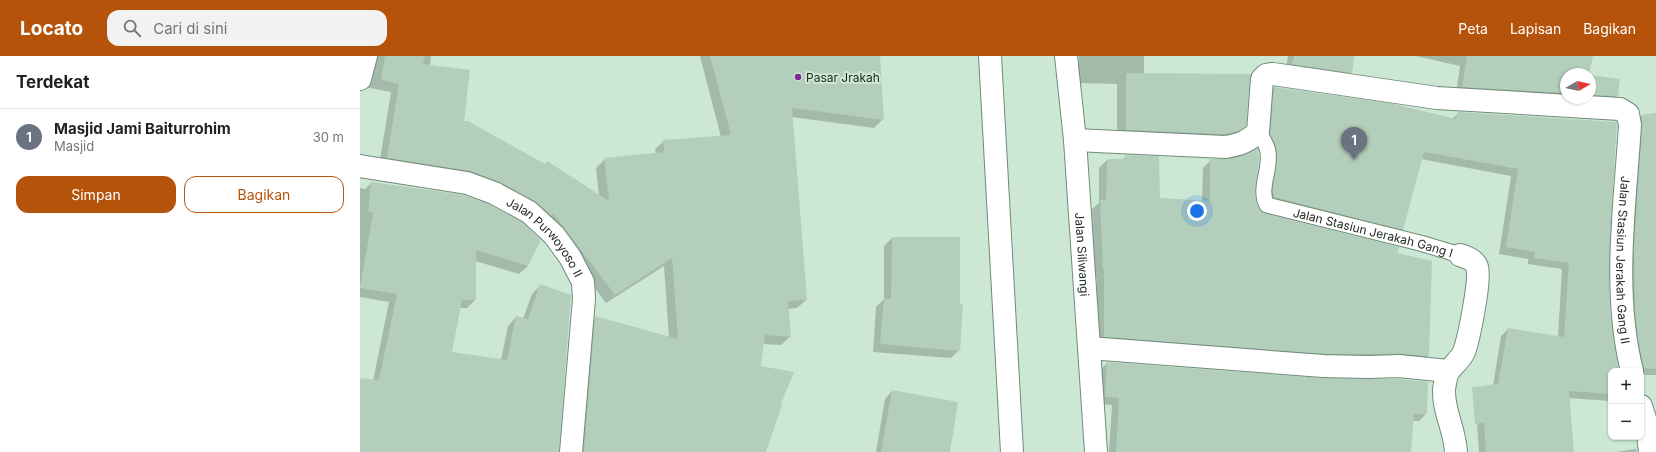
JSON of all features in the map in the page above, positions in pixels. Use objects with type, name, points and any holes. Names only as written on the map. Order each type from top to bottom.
[{"type":"main road","points":[[360,79],[366,56]]},
{"type":"main road","points":[[990,56],[1012,452]]},
{"type":"main road","name":"Jalan Siliwangi","points":[[1066,56],[1075,140],[1096,452]]},
{"type":"main road","name":"Jalan Stasiun Jerakah Gang II","points":[[1258,132],[1262,79],[1266,75],[1273,74],[1437,98],[1620,109],[1628,114],[1630,125],[1621,277],[1622,317],[1627,352],[1631,368]]},
{"type":"main road","points":[[1075,140],[1225,147],[1239,145],[1249,140],[1258,132]]},
{"type":"main road","name":"Jalan Purwoyoso II","points":[[360,166],[467,183],[494,193],[529,212],[554,234],[570,257],[583,282],[584,299],[572,452]]},
{"type":"main road","name":"Jalan Stasiun Jerakah Gang I","points":[[1448,371],[1460,360],[1464,352],[1471,322],[1478,276],[1477,266],[1472,260],[1460,255]]},
{"type":"main road","points":[[1089,348],[1323,366],[1399,366],[1448,371],[1444,388],[1444,401],[1456,444],[1456,452]]},
{"type":"main road","points":[[1644,416],[1647,425],[1650,452]]},
{"type":"lane","name":"Jalan Stasiun Jerakah Gang I","points":[[1258,132],[1265,142],[1268,151],[1268,165],[1263,194],[1267,205],[1420,242],[1460,255]]},
{"type":"building","points":[[385,56],[425,56],[423,64],[470,70],[464,121],[468,121],[545,164],[547,161],[609,201],[604,158],[664,152],[663,140],[731,135],[710,56],[880,56],[884,120],[792,108],[807,300],[788,301],[791,337],[765,335],[761,366],[794,372],[781,404],[782,405],[766,452],[584,452],[595,316],[678,339],[672,258],[615,295],[553,213],[552,216],[535,201],[500,182],[471,171],[387,158],[399,84],[381,80]]},
{"type":"building","points":[[1294,56],[1354,56],[1352,73],[1292,64]]},
{"type":"building","points":[[1467,56],[1593,56],[1590,68],[1560,68],[1560,93],[1462,87]]},
{"type":"building","points":[[1126,73],[1251,74],[1246,126],[1238,131],[1224,134],[1126,130]]},
{"type":"building","points":[[1596,76],[1620,79],[1618,96],[1596,95]]},
{"type":"building","points":[[1274,87],[1394,104],[1456,119],[1458,112],[1617,122],[1611,216],[1609,279],[1610,312],[1619,368],[1608,368],[1608,394],[1569,391],[1574,452],[1486,452],[1484,423],[1475,424],[1472,387],[1498,384],[1508,328],[1564,337],[1569,263],[1534,258],[1535,252],[1506,247],[1518,169],[1424,152],[1403,230],[1274,197],[1273,187],[1277,158],[1276,146],[1270,134]]},
{"type":"building","points":[[1656,113],[1656,369],[1644,368],[1638,339],[1635,309],[1634,249],[1642,126],[1641,115]]},
{"type":"building","points":[[1258,148],[1259,159],[1255,193],[1256,202],[1261,212],[1399,247],[1397,253],[1432,261],[1429,356],[1399,354],[1324,354],[1104,337],[1104,270],[1100,200],[1106,200],[1107,159],[1125,159],[1125,155],[1159,156],[1160,198],[1210,201],[1210,159],[1237,157]]},
{"type":"building","points":[[371,182],[464,195],[489,204],[522,222],[541,240],[528,266],[476,250],[476,300],[462,300],[452,352],[507,360],[516,316],[528,319],[540,284],[571,295],[559,452],[360,452],[360,378],[379,380],[397,294],[360,288],[373,213],[368,212]]},
{"type":"building","points":[[892,237],[960,237],[960,304],[963,305],[960,351],[880,344],[884,298],[891,299]]},
{"type":"building","points":[[1107,362],[1322,378],[1399,379],[1428,382],[1427,414],[1414,414],[1411,452],[1116,452],[1119,398],[1105,397]]},
{"type":"building","points":[[892,390],[958,402],[950,452],[881,452]]},
{"type":"place","name":"Pasar Jrakah","points":[[798,77]]},
{"type":"place","name":"Masjid Jami Baiturrohim","points":[[1354,160]]}]
